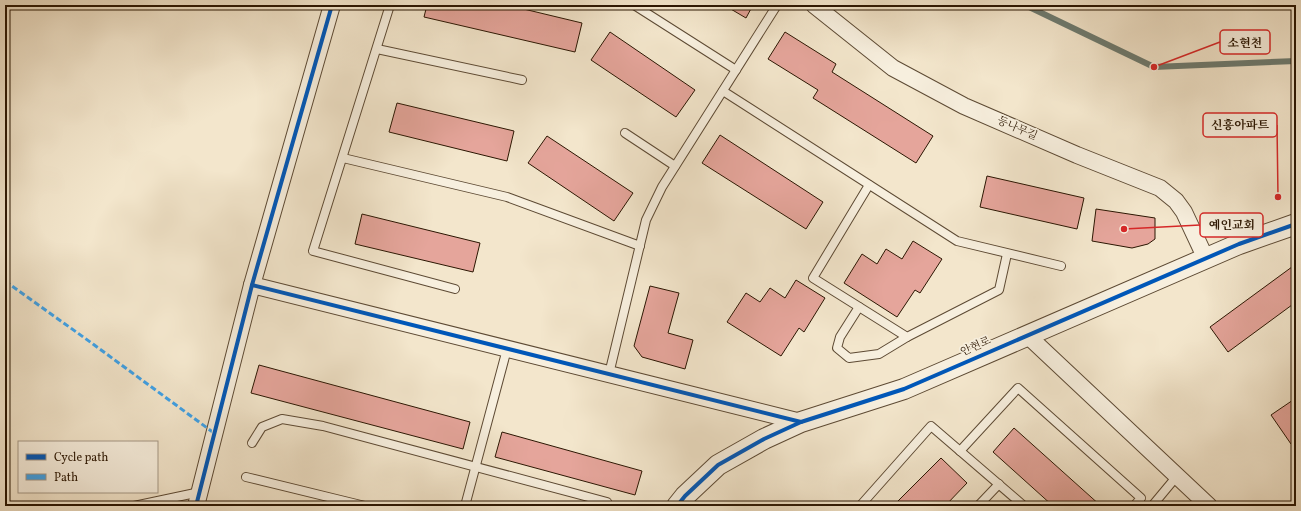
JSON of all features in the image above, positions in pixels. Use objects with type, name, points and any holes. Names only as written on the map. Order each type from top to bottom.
[{"type":"street","points":[[198,499],[252,286],[332,5]]},
{"type":"street","name":"등나무길","points":[[814,5],[893,68],[957,102],[1077,155],[1160,188],[1176,201],[1184,212],[1206,259]]},
{"type":"street","name":"안현로","points":[[677,506],[685,496],[718,465],[764,439],[801,422],[904,389],[1239,244],[1296,224]]},
{"type":"street","points":[[252,286],[801,422]]},
{"type":"street","points":[[1027,335],[1209,506]]},
{"type":"lane","points":[[390,5],[313,251],[455,289]]},
{"type":"lane","points":[[634,5],[736,70]]},
{"type":"lane","points":[[609,374],[646,220],[662,187],[777,5]]},
{"type":"lane","points":[[377,49],[522,80]]},
{"type":"lane","points":[[723,90],[957,241],[1061,266]]},
{"type":"lane","points":[[625,133],[675,166]]},
{"type":"lane","points":[[343,158],[507,197],[640,246]]},
{"type":"lane","points":[[869,185],[813,278],[907,336]]},
{"type":"lane","points":[[859,307],[840,337],[837,348],[849,358],[879,354],[907,336],[999,290],[1007,254]]},
{"type":"lane","points":[[466,506],[507,349]]},
{"type":"lane","points":[[960,451],[1018,388],[1141,498],[1134,506]]},
{"type":"lane","points":[[252,443],[262,426],[282,419],[323,426],[607,502]]},
{"type":"lane","points":[[860,506],[931,426],[1024,506]]},
{"type":"lane","points":[[1152,506],[1177,476]]},
{"type":"lane","points":[[246,477],[364,506]]},
{"type":"lane","points":[[978,506],[999,484]]},
{"type":"lane","points":[[134,506],[198,499]]},
{"type":"building","points":[[427,5],[507,5],[582,23],[575,52],[424,17]]},
{"type":"building","points":[[724,5],[753,5],[746,18]]},
{"type":"building","points":[[610,32],[695,90],[676,117],[591,60]]},
{"type":"building","points":[[785,32],[836,64],[832,72],[933,136],[916,163],[813,98],[818,90],[768,59]]},
{"type":"building","points":[[397,103],[514,131],[507,161],[389,132]]},
{"type":"building","points":[[720,135],[823,202],[806,229],[702,163]]},
{"type":"building","points":[[547,136],[633,193],[614,221],[528,163]]},
{"type":"building","points":[[987,176],[1084,198],[1077,229],[980,207]]},
{"type":"building","points":[[1096,209],[1155,218],[1155,239],[1148,244],[1132,248],[1092,241]]},
{"type":"building","points":[[362,214],[480,243],[473,272],[355,244]]},
{"type":"building","points":[[913,241],[942,259],[920,293],[915,290],[897,317],[844,283],[862,254],[877,264],[886,249],[902,259]]},
{"type":"building","points":[[1296,264],[1296,302],[1228,352],[1210,327]]},
{"type":"building","points":[[796,280],[825,298],[804,332],[799,328],[781,356],[727,322],[746,293],[760,302],[770,288],[785,298]]},
{"type":"building","points":[[650,286],[679,293],[668,333],[693,340],[685,369],[642,357],[634,346]]},
{"type":"building","points":[[259,365],[470,422],[463,449],[251,393]]},
{"type":"building","points":[[1296,398],[1296,440],[1291,444],[1271,415]]},
{"type":"building","points":[[1014,428],[1101,506],[1053,506],[993,452]]},
{"type":"building","points":[[502,432],[642,471],[635,495],[495,457]]},
{"type":"building","points":[[941,458],[967,483],[945,506],[893,506]]},
{"type":"waterway","points":[[1025,5],[1154,67],[1296,61]]},
{"type":"marked path","points":[[5,281],[214,433]]},
{"type":"cycle path","points":[[196,506],[252,285],[332,5]]},
{"type":"cycle path","points":[[677,506],[685,496],[718,465],[764,439],[801,422],[904,389],[1239,244],[1296,224]]},
{"type":"cycle path","points":[[252,285],[801,422]]},
{"type":"place","name":"소현천","points":[[1154,67]]},
{"type":"place","name":"신흥아파트","points":[[1278,197]]},
{"type":"place","name":"예인교회","points":[[1124,229]]}]
